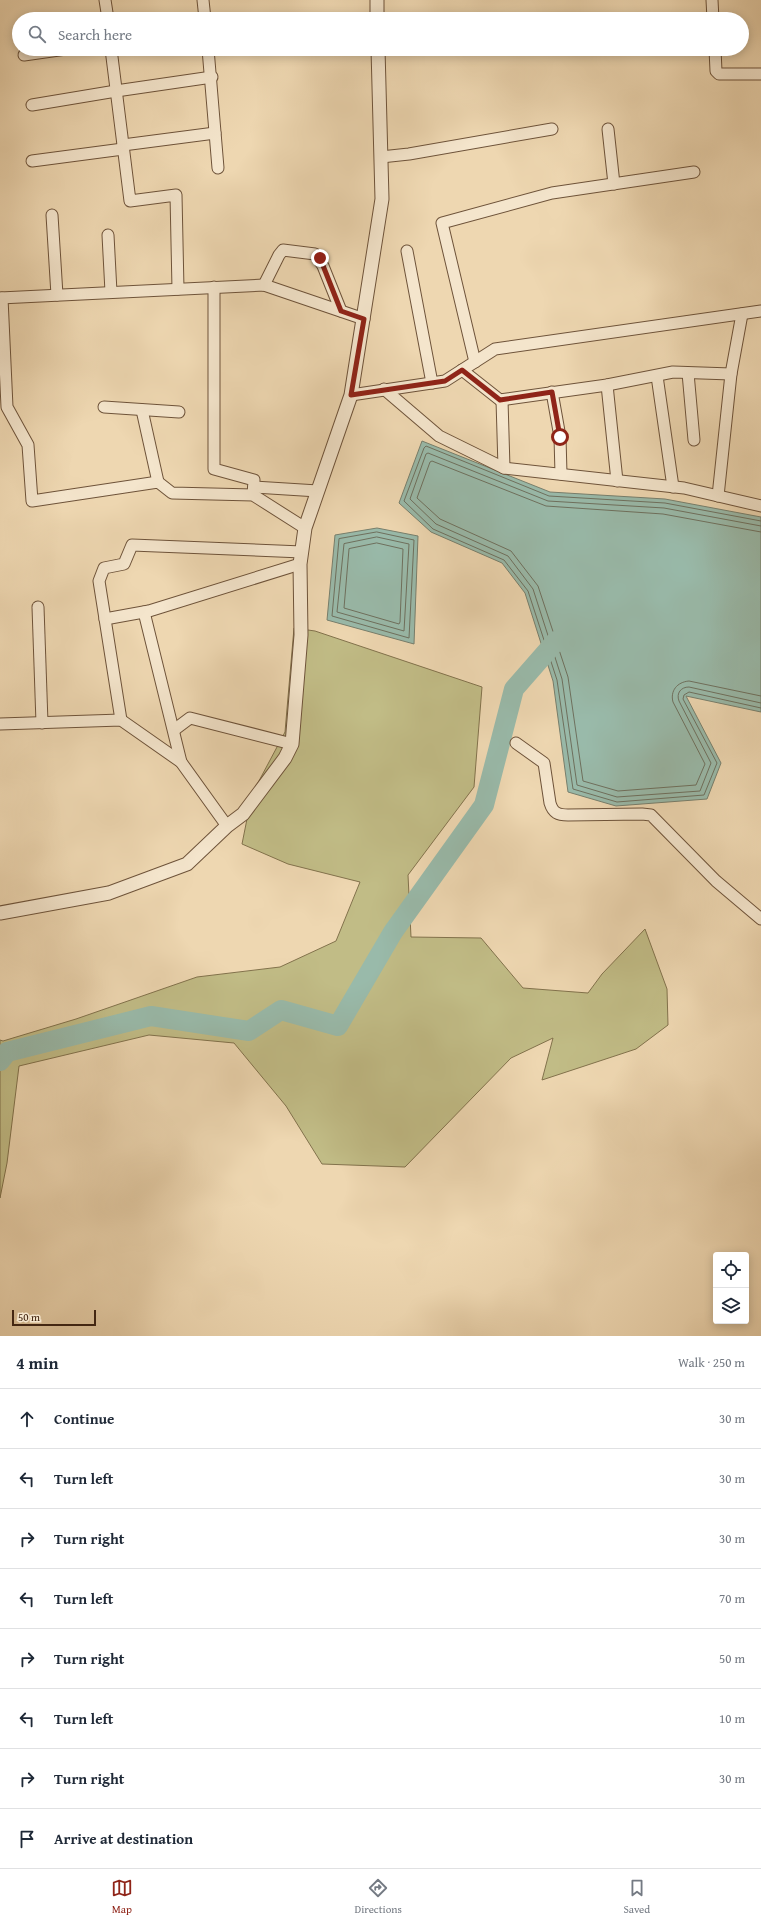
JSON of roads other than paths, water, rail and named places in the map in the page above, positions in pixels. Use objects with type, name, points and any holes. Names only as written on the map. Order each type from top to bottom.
[{"type":"street","points":[[105,0],[107,12]]},
{"type":"street","points":[[203,0],[204,12]]},
{"type":"street","points":[[377,0],[377,12]]},
{"type":"street","points":[[712,0],[713,12]]},
{"type":"street","points":[[112,56],[130,201],[176,195],[178,289]]},
{"type":"street","points":[[209,56],[212,77],[218,168]]},
{"type":"street","points":[[0,913],[109,893],[187,864],[227,826],[243,814],[285,758],[292,744],[301,635],[301,558],[305,528],[351,395],[382,199],[378,56]]},
{"type":"street","points":[[715,56],[716,71],[719,74],[761,74]]},
{"type":"street","points":[[32,105],[212,77]]},
{"type":"street","points":[[381,157],[409,154],[552,129]]},
{"type":"street","points":[[608,129],[614,184]]},
{"type":"street","points":[[32,161],[215,133]]},
{"type":"street","points":[[475,362],[442,223],[552,192],[694,172]]},
{"type":"street","points":[[52,215],[57,295]]},
{"type":"street","points":[[108,234],[112,292]]},
{"type":"street","points":[[264,285],[283,250],[315,254],[324,266],[341,311]]},
{"type":"street","points":[[407,251],[432,382]]},
{"type":"street","points":[[158,482],[32,501],[28,445],[4,408],[1,298],[264,285],[364,319]]},
{"type":"street","points":[[214,287],[214,469],[254,480],[253,491]]},
{"type":"street","points":[[351,395],[445,381],[495,349],[761,311]]},
{"type":"street","points":[[718,496],[731,374],[742,314]]},
{"type":"street","points":[[462,370],[500,400],[607,385],[673,372],[731,374]]},
{"type":"street","points":[[688,373],[694,440]]},
{"type":"street","points":[[657,376],[673,487]]},
{"type":"street","points":[[607,385],[617,481]]},
{"type":"street","points":[[384,389],[439,436],[504,468],[673,487],[761,506]]},
{"type":"street","points":[[552,392],[560,437],[561,474]]},
{"type":"street","points":[[502,400],[504,468]]},
{"type":"street","points":[[104,407],[179,412]]},
{"type":"street","points":[[142,410],[158,482],[172,493],[318,490]]},
{"type":"street","points":[[253,491],[305,528]]},
{"type":"street","points":[[121,720],[99,581],[104,568],[124,564],[132,545],[301,558]]},
{"type":"street","points":[[105,619],[144,612],[301,558]]},
{"type":"street","points":[[38,607],[42,723]]},
{"type":"street","points":[[144,612],[181,762]]},
{"type":"street","points":[[174,730],[190,718],[292,744]]},
{"type":"street","points":[[0,724],[121,720],[181,762],[227,826]]},
{"type":"street","points":[[516,743],[544,763],[550,803],[556,814],[651,815],[716,882],[761,919]]},
{"type":"water","points":[[422,441],[550,492],[665,499],[761,517],[761,712],[686,696],[721,763],[707,799],[616,806],[568,792],[553,681],[525,593],[502,563],[431,532],[399,503]]},
{"type":"water","points":[[377,528],[418,536],[414,644],[327,620],[335,535]]},
{"type":"waterway","points":[[0,1061],[7,1052],[151,1016],[249,1031],[281,1010],[338,1026],[393,932],[484,805],[514,689],[556,641],[565,642]]}]
